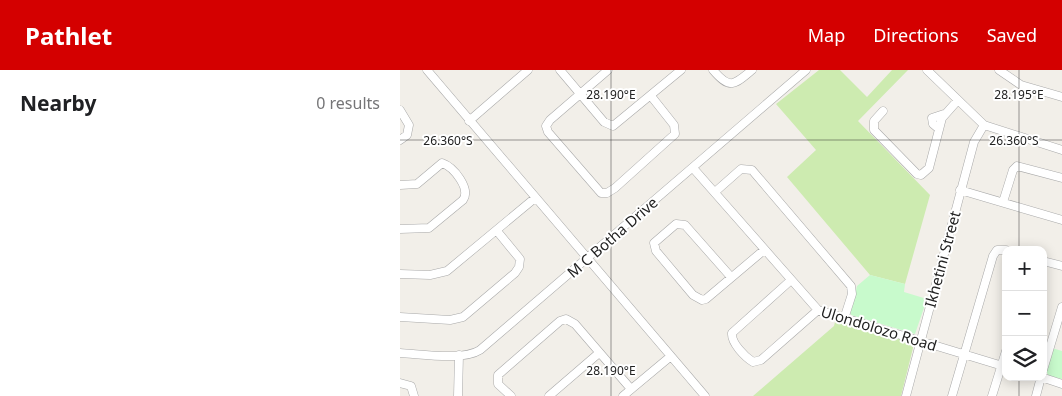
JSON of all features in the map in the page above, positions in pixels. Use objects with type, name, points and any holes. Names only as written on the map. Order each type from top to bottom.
[{"type":"street","points":[[426,70],[705,396]]},
{"type":"street","points":[[469,121],[528,70]]},
{"type":"street","points":[[560,70],[604,122],[613,126],[681,70]]},
{"type":"street","points":[[608,70],[549,122],[546,130],[596,190],[604,194],[615,188],[675,134],[674,125],[651,96]]},
{"type":"street","points":[[713,70],[722,81],[732,84],[752,70]]},
{"type":"street","name":"M C Botha Drive","points":[[400,353],[459,355],[473,354],[483,348],[806,70]]},
{"type":"street","points":[[927,70],[984,125],[1062,150]]},
{"type":"street","points":[[999,70],[1021,85],[1062,97]]},
{"type":"street","points":[[883,111],[874,121],[874,130],[917,174],[926,173],[939,129],[933,124],[932,118],[944,114],[958,100]]},
{"type":"street","points":[[400,110],[409,125],[406,135],[400,140]]},
{"type":"street","name":"Ikhetini Street","points":[[906,396],[960,190],[974,142],[984,125]]},
{"type":"street","points":[[400,185],[416,184],[442,163],[452,170],[465,188],[466,193],[463,200],[429,228],[400,229]]},
{"type":"street","points":[[1003,202],[1013,170],[1017,166],[1062,178]]},
{"type":"street","name":"Ulondolozo Road","points":[[694,168],[790,281],[818,310],[1002,365]]},
{"type":"street","points":[[715,192],[740,169],[752,170],[851,286],[850,300],[844,319]]},
{"type":"street","points":[[960,190],[1062,220]]},
{"type":"street","points":[[400,274],[430,275],[447,271],[535,198]]},
{"type":"street","points":[[731,277],[685,225],[676,224],[654,243],[656,251],[698,299],[706,299],[764,250]]},
{"type":"street","points":[[400,317],[450,320],[463,317],[515,273],[519,267],[520,259],[497,231]]},
{"type":"street","points":[[952,396],[993,256],[997,250],[1002,250]]},
{"type":"street","points":[[1047,262],[1062,266]]},
{"type":"street","points":[[790,281],[732,333],[734,342],[749,360],[753,362],[761,360],[818,310]]},
{"type":"street","points":[[1047,357],[1062,307]]},
{"type":"street","points":[[511,396],[497,382],[500,372],[563,319],[575,324],[631,389]]},
{"type":"street","points":[[549,396],[599,353]]},
{"type":"street","points":[[458,396],[459,355]]},
{"type":"street","points":[[623,396],[671,356]]},
{"type":"street","points":[[992,396],[1002,371]]},
{"type":"street","points":[[1047,379],[1062,384]]},
{"type":"street","points":[[1036,396],[1040,381]]},
{"type":"street","points":[[400,383],[412,386],[414,396]]},
{"type":"green space","points":[[819,70],[840,70],[867,97],[892,70],[908,70],[858,121],[930,195],[905,284],[870,275],[787,177],[816,150],[776,104]]},
{"type":"green space","points":[[870,275],[905,284],[904,292],[927,299],[915,334],[851,315],[850,312],[857,286]]},
{"type":"green space","points":[[836,318],[913,341],[901,396],[753,396],[834,326]]},
{"type":"green space","points":[[1052,348],[1062,351],[1062,379],[1049,376],[1047,364]]}]
